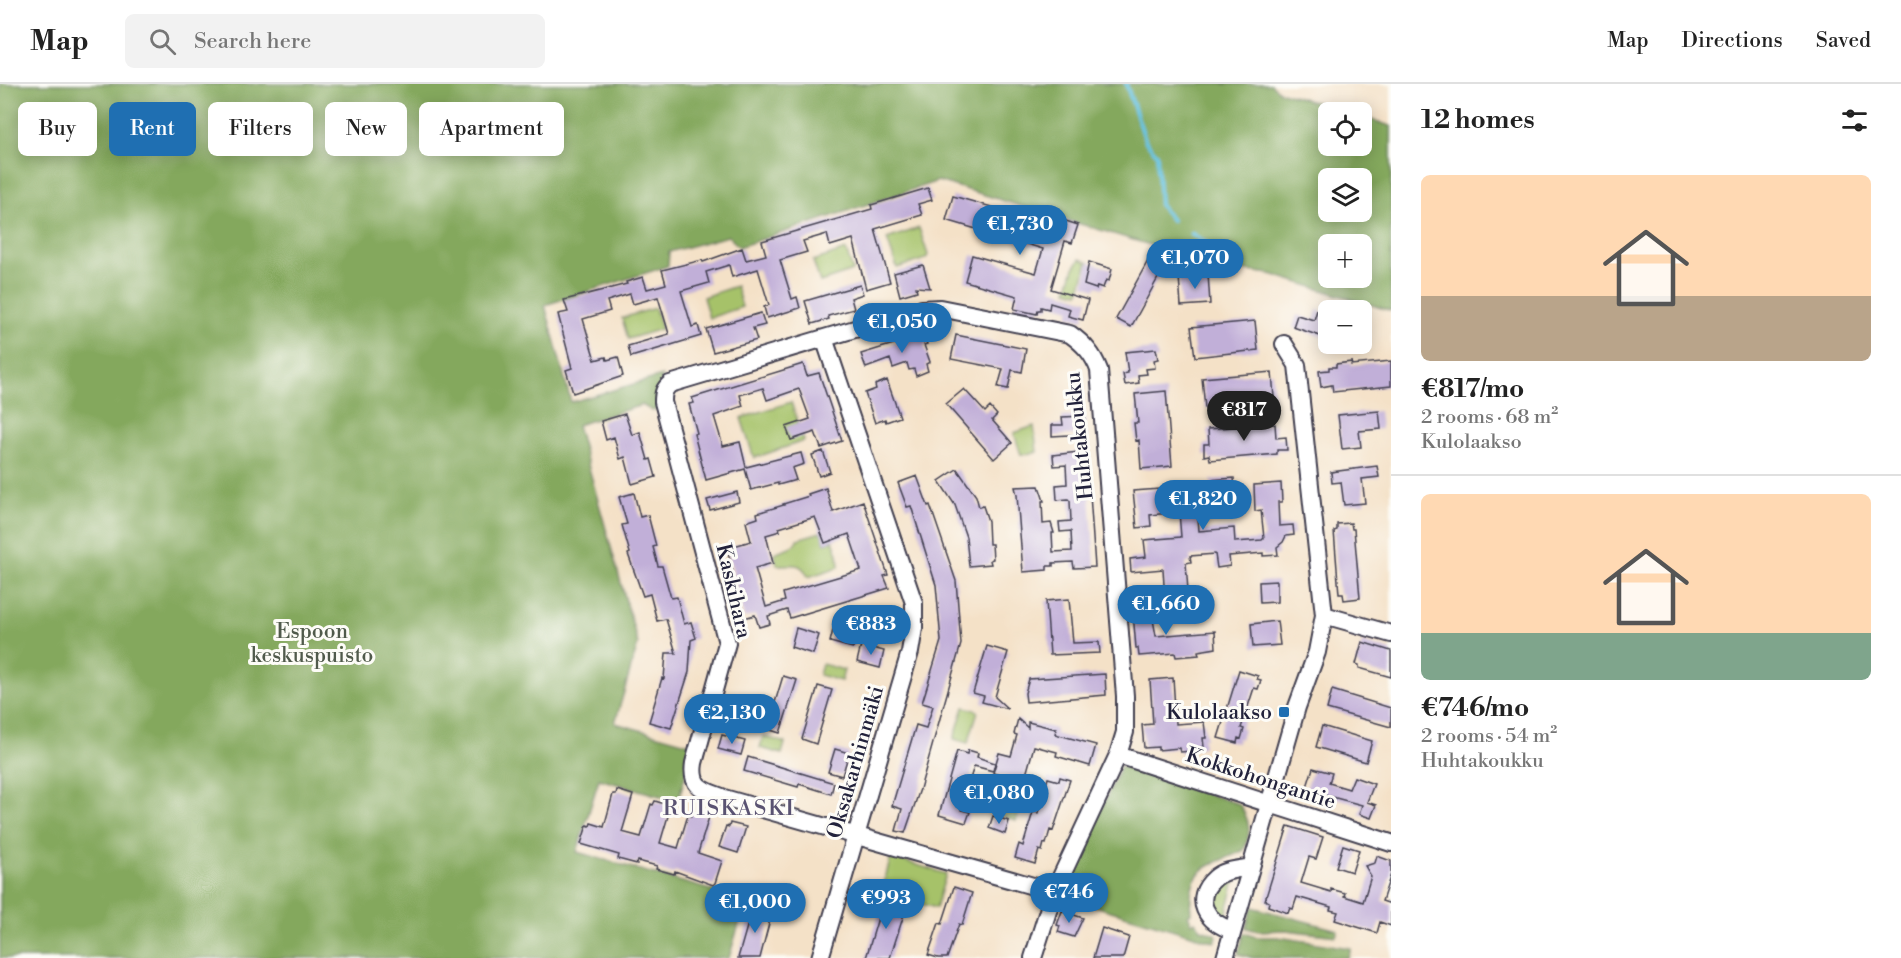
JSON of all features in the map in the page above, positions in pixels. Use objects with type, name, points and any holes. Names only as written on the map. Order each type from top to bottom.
[{"type":"street","name":"Huhtakoukku","points":[[663,402],[665,388],[670,384],[931,307],[1070,334],[1090,351],[1099,370],[1125,696],[1125,732],[1118,756],[1054,892],[1033,958]]},
{"type":"street","name":"Oksakarhinmäki","points":[[820,958],[910,652],[914,628],[914,603],[824,338]]},
{"type":"street","points":[[1225,958],[1297,707],[1317,652],[1324,615],[1297,365],[1284,344]]},
{"type":"street","name":"Kaskihara","points":[[663,402],[727,643],[693,772],[695,783],[700,789],[724,798],[856,836]]},
{"type":"street","points":[[1324,615],[1391,634]]},
{"type":"street","name":"Kokkohongantie","points":[[1118,756],[1391,843]]},
{"type":"street","points":[[856,836],[1054,892]]},
{"type":"street","points":[[1232,930],[1216,924],[1206,914],[1205,896],[1215,878],[1233,870],[1251,867]]},
{"type":"green space","name":"Espoon keskuspuisto","points":[[0,84],[1271,84],[1279,91],[1318,103],[1318,156],[1372,156],[1372,120],[1391,126],[1391,311],[1372,305],[1372,300],[1355,300],[1270,274],[1226,268],[938,181],[739,247],[728,236],[669,252],[668,266],[545,305],[571,402],[662,376],[659,409],[652,411],[642,405],[577,425],[638,644],[615,723],[694,745],[678,801],[599,779],[577,852],[746,900],[729,958],[0,958]]},
{"type":"green space","points":[[919,228],[928,255],[926,259],[897,268],[887,239]]},
{"type":"green space","points":[[846,250],[853,271],[820,282],[813,261]]},
{"type":"green space","points":[[1080,259],[1088,262],[1079,293],[1067,290],[1074,268]]},
{"type":"green space","points":[[736,286],[742,307],[709,318],[703,297]]},
{"type":"green space","points":[[655,308],[661,329],[628,339],[622,318]]},
{"type":"green space","points":[[791,402],[804,441],[754,458],[741,418]]},
{"type":"green space","points":[[1034,426],[1037,452],[1021,455],[1014,433]]},
{"type":"green space","points":[[821,532],[825,543],[833,540],[838,554],[839,567],[808,577],[800,566],[777,565],[774,553],[795,545],[797,539]]},
{"type":"green space","points":[[822,664],[844,670],[841,681],[819,675]]},
{"type":"green space","points":[[964,707],[978,711],[968,743],[954,739]]},
{"type":"green space","points":[[763,736],[785,743],[782,754],[760,748]]},
{"type":"green space","points":[[1121,766],[1239,804],[1243,810],[1248,821],[1249,832],[1244,850],[1203,870],[1193,885],[1191,913],[1188,915],[1192,923],[1195,921],[1201,929],[1216,934],[1217,938],[1214,942],[1061,896]]},
{"type":"green space","points":[[989,785],[1024,797],[1016,821],[981,809]]},
{"type":"green space","points":[[891,857],[946,874],[936,908],[883,893]]},
{"type":"green space","points":[[1230,879],[1235,880],[1226,915],[1221,916],[1211,907],[1220,886]]},
{"type":"green space","points":[[1252,907],[1338,930],[1336,936],[1286,930],[1258,931],[1246,928]]},
{"type":"green space","points":[[1244,933],[1257,937],[1278,937],[1351,948],[1348,958],[1253,958],[1238,954]]},
{"type":"building","points":[[928,188],[932,200],[918,204],[922,215],[875,229],[890,282],[866,289],[853,239],[830,246],[827,234],[803,241],[807,252],[780,260],[792,299],[797,297],[800,308],[767,318],[764,307],[769,305],[758,269],[732,277],[729,265],[706,272],[709,283],[681,291],[692,327],[698,325],[701,336],[631,357],[628,346],[669,334],[658,297],[633,304],[630,294],[607,301],[610,311],[583,319],[595,360],[618,357],[623,376],[573,393],[566,370],[572,368],[558,314],[568,312],[564,300],[627,284],[626,282],[643,277],[647,289],[666,284],[662,270],[702,260],[703,262],[742,248],[746,260],[766,255],[762,241],[872,209],[871,205]]},
{"type":"building","points":[[953,196],[1055,225],[1057,218],[1078,225],[1072,243],[1065,241],[1051,289],[1088,300],[1083,320],[1068,316],[1070,309],[1050,303],[1049,309],[1041,307],[1037,314],[1014,309],[1017,296],[965,281],[972,255],[1036,273],[1043,249],[946,220]]},
{"type":"building","points":[[1149,259],[1164,267],[1131,327],[1116,319]]},
{"type":"building","points":[[1089,262],[1112,269],[1109,281],[1106,280],[1103,288],[1097,286],[1096,289],[1084,285]]},
{"type":"building","points":[[923,265],[930,288],[916,287],[917,291],[900,296],[894,273]]},
{"type":"building","points":[[1208,274],[1210,304],[1181,306],[1179,276]]},
{"type":"building","points":[[860,285],[863,294],[851,298],[854,309],[828,316],[829,319],[812,324],[805,301]]},
{"type":"building","points":[[1318,310],[1318,335],[1293,327],[1297,315],[1314,320]]},
{"type":"building","points":[[761,313],[765,325],[753,328],[757,340],[713,352],[706,329]]},
{"type":"building","points":[[1255,321],[1258,350],[1195,357],[1191,327]]},
{"type":"building","points":[[923,331],[927,344],[924,345],[930,362],[926,364],[928,371],[916,376],[914,369],[909,370],[907,363],[893,368],[890,359],[866,368],[861,354],[910,339],[909,336]]},
{"type":"building","points":[[956,335],[1026,349],[1022,372],[1012,370],[1008,389],[998,387],[1003,369],[951,359]]},
{"type":"building","points":[[1156,349],[1158,359],[1154,360],[1155,368],[1146,369],[1147,374],[1138,375],[1139,383],[1125,385],[1123,374],[1128,373],[1125,352]]},
{"type":"building","points":[[1391,361],[1391,386],[1333,392],[1332,385],[1321,387],[1319,371],[1329,370],[1329,367],[1336,367],[1336,364],[1352,362],[1351,365]]},
{"type":"building","points":[[803,364],[807,376],[819,373],[842,441],[821,448],[815,432],[791,440],[786,427],[810,419],[799,389],[767,400],[763,388],[740,395],[743,406],[714,416],[723,446],[740,442],[746,467],[801,453],[804,464],[792,468],[796,480],[751,490],[745,469],[706,480],[694,434],[697,433],[689,404],[694,403],[692,398]]},
{"type":"building","points":[[1272,372],[1274,398],[1267,398],[1268,403],[1205,408],[1202,378]]},
{"type":"building","points":[[887,380],[900,417],[875,423],[865,393],[876,389],[875,385]]},
{"type":"building","points":[[964,389],[985,412],[990,407],[997,415],[992,420],[1012,443],[994,459],[946,404]]},
{"type":"building","points":[[1166,391],[1172,466],[1141,469],[1139,440],[1136,441],[1134,423],[1138,423],[1135,394]]},
{"type":"building","points":[[1379,411],[1381,429],[1359,431],[1361,447],[1342,449],[1338,415]]},
{"type":"building","points":[[625,414],[632,435],[640,432],[648,460],[651,459],[656,477],[632,484],[625,457],[620,459],[614,437],[606,440],[601,421]]},
{"type":"building","points":[[1085,416],[1086,434],[1052,436],[1052,425],[1063,425],[1062,417]]},
{"type":"building","points":[[1275,424],[1276,438],[1286,437],[1287,450],[1277,450],[1277,454],[1210,460],[1209,455],[1204,456],[1204,444],[1209,444],[1208,429]]},
{"type":"building","points":[[823,451],[830,472],[819,476],[812,455]]},
{"type":"building","points":[[1087,451],[1095,567],[1074,568],[1073,562],[1053,563],[1053,566],[1047,566],[1047,570],[1023,572],[1015,487],[1039,486],[1044,501],[1042,501],[1043,524],[1051,523],[1054,533],[1052,533],[1053,552],[1072,551],[1071,531],[1060,532],[1059,522],[1071,521],[1070,501],[1068,499],[1057,500],[1056,485],[1067,484],[1066,465],[1054,466],[1053,455]]},
{"type":"building","points":[[1377,466],[1379,477],[1362,479],[1365,503],[1344,505],[1341,482],[1332,483],[1331,472]]},
{"type":"building","points":[[957,469],[976,496],[979,507],[983,506],[988,521],[989,544],[992,544],[991,564],[969,566],[966,537],[955,505],[939,481]]},
{"type":"building","points":[[917,476],[928,506],[930,505],[956,581],[961,644],[920,789],[905,833],[896,831],[902,809],[892,806],[916,725],[926,728],[933,706],[922,703],[941,641],[936,585],[911,506],[907,507],[898,483]]},
{"type":"building","points":[[1234,478],[1236,503],[1197,506],[1199,531],[1234,528],[1235,542],[1262,540],[1264,538],[1261,510],[1255,511],[1254,485],[1281,483],[1282,502],[1278,502],[1279,526],[1293,525],[1294,535],[1286,536],[1277,547],[1278,555],[1263,556],[1263,553],[1229,556],[1230,566],[1217,568],[1215,554],[1190,556],[1191,562],[1186,563],[1188,591],[1186,591],[1186,599],[1165,601],[1163,569],[1131,572],[1130,559],[1146,557],[1144,540],[1181,537],[1179,512],[1150,515],[1151,526],[1137,528],[1133,491],[1160,489],[1160,493],[1212,488],[1211,480]]},
{"type":"building","points":[[826,488],[833,512],[863,501],[888,575],[884,576],[889,588],[790,618],[787,610],[768,616],[770,624],[759,627],[755,615],[744,618],[727,548],[751,541],[746,522],[758,518],[757,513],[809,496],[808,494]],"holes":[[[815,517],[825,543],[849,534],[861,570],[783,593],[785,601],[766,607],[755,568],[773,563],[766,535],[780,531],[779,528]]]},
{"type":"building","points":[[737,492],[739,502],[710,510],[707,500]]},
{"type":"building","points":[[634,493],[640,517],[648,515],[656,546],[653,547],[658,566],[662,566],[671,598],[677,597],[684,624],[691,622],[696,638],[691,640],[689,672],[671,728],[649,722],[662,678],[664,679],[666,653],[676,653],[666,619],[657,621],[650,594],[643,596],[628,554],[630,553],[622,525],[627,524],[619,497]]},
{"type":"building","points":[[1351,523],[1354,529],[1360,598],[1344,600],[1343,594],[1339,594],[1334,531],[1337,530],[1337,524]]},
{"type":"building","points":[[1277,581],[1277,602],[1260,603],[1259,582]]},
{"type":"building","points":[[1069,599],[1073,643],[1099,642],[1100,653],[1050,655],[1046,601]]},
{"type":"building","points":[[1132,601],[1154,601],[1155,614],[1152,614],[1156,636],[1215,631],[1216,648],[1198,651],[1199,655],[1176,657],[1175,653],[1139,656],[1138,648],[1136,648]]},
{"type":"building","points":[[1277,621],[1280,645],[1253,647],[1251,624]]},
{"type":"building","points":[[834,626],[857,632],[853,648],[830,642]]},
{"type":"building","points":[[796,628],[819,635],[813,654],[791,647]]},
{"type":"building","points":[[1362,642],[1391,651],[1391,677],[1359,668],[1356,664]]},
{"type":"building","points":[[861,645],[884,651],[880,668],[857,662]]},
{"type":"building","points":[[987,646],[1008,652],[995,697],[1008,709],[982,702],[984,696],[973,693]]},
{"type":"building","points":[[1239,670],[1258,676],[1257,679],[1261,680],[1258,689],[1254,688],[1241,728],[1244,729],[1241,739],[1238,738],[1237,743],[1218,738]]},
{"type":"building","points":[[1105,674],[1106,695],[1026,702],[1025,693],[1029,679]]},
{"type":"building","points":[[783,676],[797,680],[780,733],[767,729]]},
{"type":"building","points":[[1173,678],[1176,724],[1204,722],[1206,738],[1203,738],[1204,747],[1180,752],[1179,748],[1158,750],[1158,747],[1144,748],[1142,725],[1153,724],[1150,680]]},
{"type":"building","points":[[818,686],[832,690],[816,744],[802,739]]},
{"type":"building","points":[[1332,690],[1391,708],[1391,727],[1327,709]]},
{"type":"building","points":[[1018,719],[1028,728],[1028,722],[1056,729],[1055,734],[1096,745],[1090,766],[1056,756],[1057,752],[1034,746],[1024,782],[993,773],[999,753],[1011,756],[1017,735],[1014,734]]},
{"type":"building","points":[[1322,726],[1372,741],[1366,762],[1316,747]]},
{"type":"building","points":[[722,735],[745,741],[741,755],[718,749]]},
{"type":"building","points":[[835,749],[849,753],[842,776],[828,772]]},
{"type":"building","points":[[968,750],[978,753],[977,757],[995,763],[993,771],[974,766],[961,810],[970,812],[966,823],[939,815],[957,751],[967,754]]},
{"type":"building","points":[[748,757],[834,783],[831,794],[744,771]]},
{"type":"building","points":[[1313,768],[1332,773],[1329,783],[1349,789],[1354,777],[1374,784],[1367,802],[1376,805],[1371,818],[1359,814],[1362,805],[1306,790]]},
{"type":"building","points":[[1060,777],[1070,780],[1053,831],[1050,830],[1042,851],[1039,850],[1035,864],[1015,858],[1019,844],[1023,846],[1033,812],[1038,813],[1048,778],[1059,781]]},
{"type":"building","points":[[617,790],[633,795],[622,832],[641,837],[651,804],[653,805],[655,801],[671,806],[660,843],[678,848],[688,815],[691,816],[692,812],[709,817],[698,853],[722,861],[715,883],[713,885],[675,871],[674,874],[656,869],[657,866],[638,861],[637,864],[618,859],[619,855],[581,844],[587,825],[590,826],[591,823],[604,827],[613,794],[616,794]]},
{"type":"building","points":[[993,816],[1009,821],[1005,834],[989,828]]},
{"type":"building","points":[[730,823],[746,827],[738,853],[719,847],[726,826],[729,827]]},
{"type":"building","points":[[1288,826],[1323,837],[1316,859],[1309,857],[1301,883],[1331,892],[1331,889],[1345,893],[1344,896],[1363,902],[1371,876],[1365,866],[1375,863],[1377,856],[1391,861],[1391,874],[1382,901],[1391,904],[1391,926],[1380,922],[1377,933],[1335,920],[1338,912],[1330,910],[1331,907],[1297,897],[1293,909],[1290,908],[1288,913],[1268,906],[1269,902],[1265,900]]},
{"type":"building","points":[[1343,845],[1359,850],[1352,872],[1336,867]]},
{"type":"building","points":[[954,887],[972,893],[962,925],[959,924],[947,958],[928,955],[939,923],[942,924]]},
{"type":"building","points":[[890,898],[900,901],[899,906],[906,908],[890,958],[866,958],[883,901],[889,903]]},
{"type":"building","points":[[755,907],[772,912],[760,958],[738,958],[752,909],[754,910]]},
{"type":"building","points":[[1062,911],[1083,918],[1074,937],[1058,932],[1060,926],[1057,925]]},
{"type":"building","points":[[1102,928],[1129,937],[1123,958],[1093,958]]},
{"type":"waterway","points":[[1126,84],[1146,142],[1157,154],[1160,205],[1172,220]]},
{"type":"waterway","points":[[1191,233],[1210,246],[1221,269]]},
{"type":"place","name":"Kulolaakso","points":[[1284,712]]},
{"type":"district","name":"RUISKASKI","points":[[729,807]]}]
